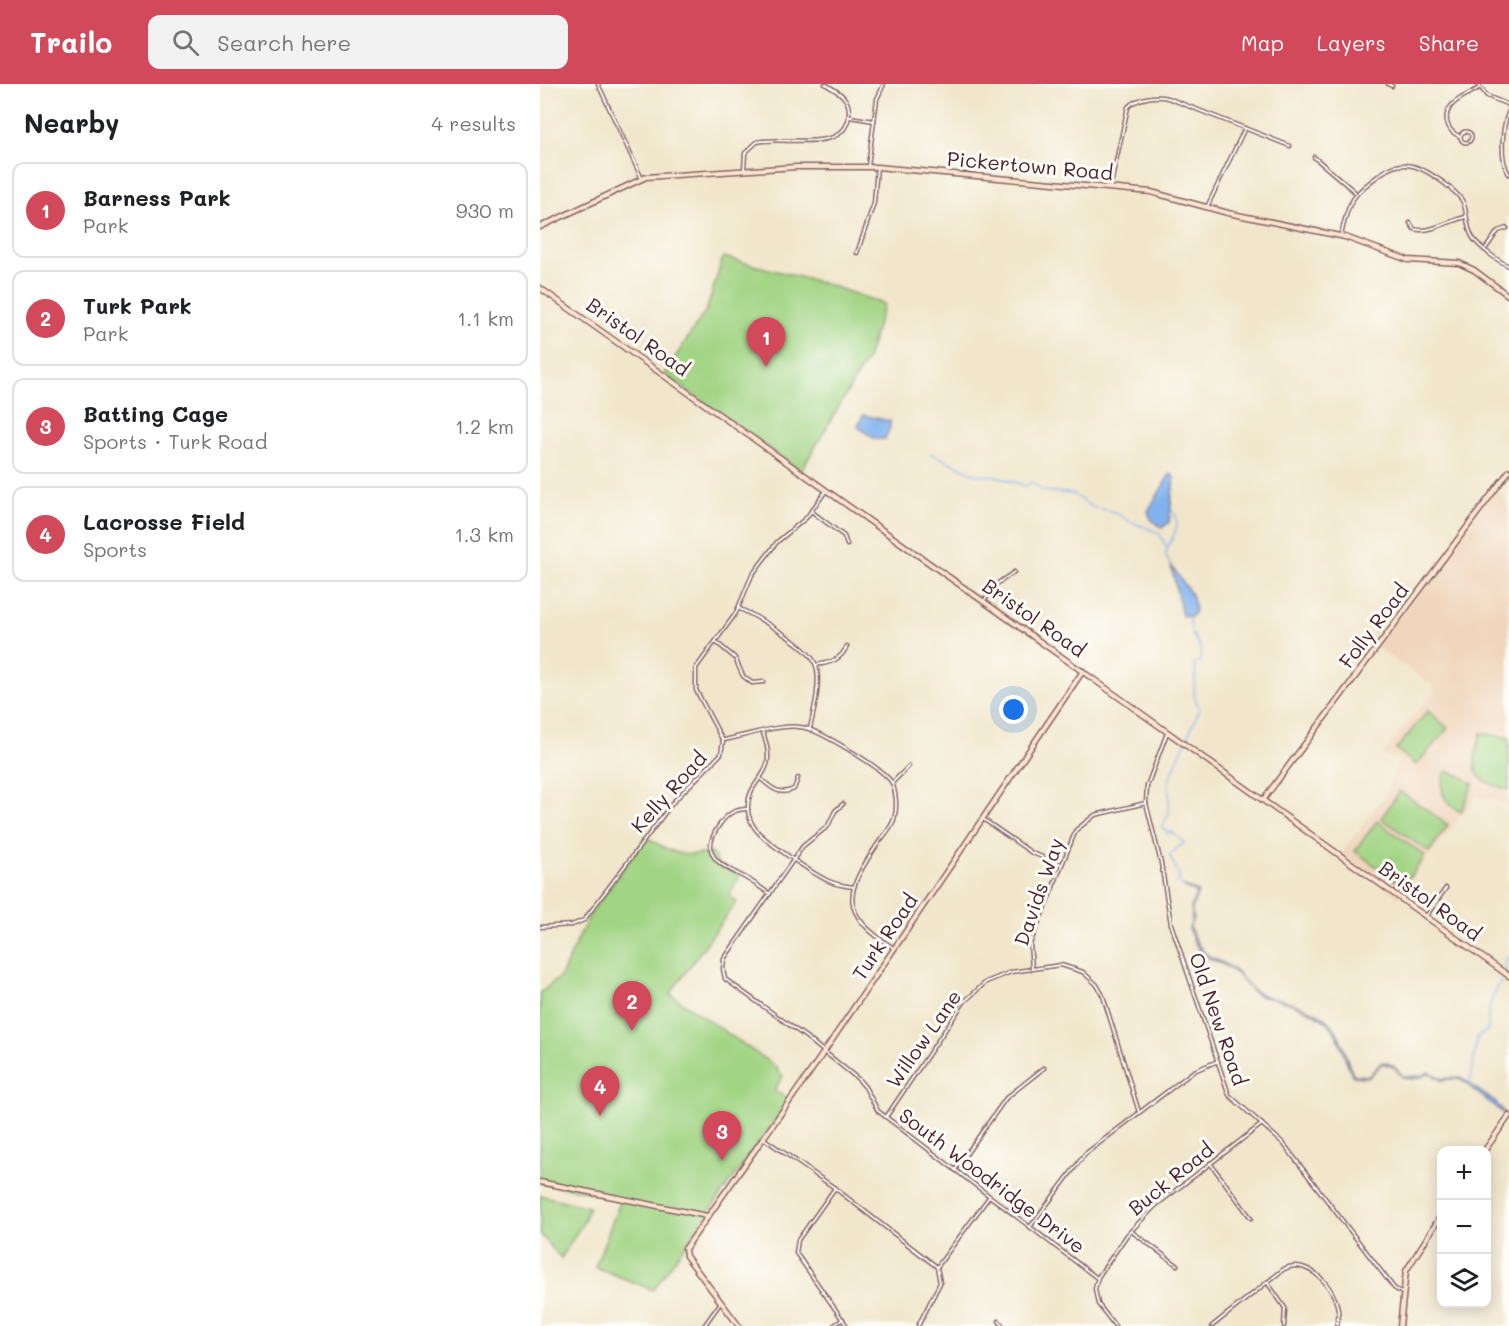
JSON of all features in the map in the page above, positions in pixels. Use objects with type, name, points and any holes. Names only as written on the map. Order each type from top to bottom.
[{"type":"street","points":[[598,84],[642,179]]},
{"type":"street","points":[[744,170],[744,156],[753,144],[765,140],[834,138],[843,132],[849,117],[849,105],[845,98],[825,84]]},
{"type":"street","points":[[868,167],[877,99],[884,84]]},
{"type":"street","points":[[1478,84],[1487,96],[1509,105]]},
{"type":"street","points":[[1460,136],[1449,129],[1446,121],[1448,110],[1455,102],[1479,88]]},
{"type":"street","points":[[1110,188],[1128,107],[1131,103],[1158,96],[1290,146]]},
{"type":"street","points":[[1509,111],[1505,122],[1504,159],[1509,174]]},
{"type":"street","points":[[849,117],[874,121]]},
{"type":"street","points":[[1207,207],[1245,128]]},
{"type":"street","points":[[1314,157],[1356,193]]},
{"type":"street","points":[[1341,236],[1350,202],[1356,193],[1386,169],[1401,165],[1416,166],[1457,194],[1463,201],[1471,235],[1485,249],[1509,266]]},
{"type":"street","points":[[857,253],[874,202],[877,167]]},
{"type":"street","name":"Pickertown Road","points":[[540,227],[642,179],[744,170],[877,167],[1151,192],[1207,207],[1341,236],[1408,260],[1464,265],[1509,296]]},
{"type":"street","points":[[1410,223],[1414,229],[1425,231],[1450,220],[1466,217]]},
{"type":"street","points":[[1485,249],[1498,231],[1507,228]]},
{"type":"street","name":"Bristol Road","points":[[540,288],[1083,671],[1508,976]]},
{"type":"street","name":"Folly Road","points":[[1263,800],[1509,471]]},
{"type":"street","name":"Kelly Road","points":[[540,927],[575,924],[587,918],[674,801],[721,754],[723,741],[697,693],[694,681],[698,665],[738,608],[752,575],[774,547],[811,511],[826,491]]},
{"type":"street","points":[[811,511],[844,536],[847,545]]},
{"type":"street","points":[[984,601],[998,583],[1014,572]]},
{"type":"street","points":[[738,608],[754,616],[804,651],[816,666],[810,728]]},
{"type":"street","points":[[715,641],[735,658],[746,679],[752,683],[764,682]]},
{"type":"street","points":[[816,666],[834,661],[844,653],[847,646]]},
{"type":"street","name":"Turk Road","points":[[721,1302],[686,1256],[685,1250],[823,1053],[1083,671]]},
{"type":"street","points":[[723,741],[785,727],[810,728],[826,735],[892,783],[895,793],[895,818],[862,868],[853,887],[854,909],[861,923],[867,931],[895,948]]},
{"type":"street","points":[[763,733],[769,762],[749,798],[748,808],[757,832],[827,880],[853,887]]},
{"type":"street","name":"Old New Road","points":[[1167,733],[1147,786],[1146,803],[1161,863],[1171,924],[1232,1099],[1283,1143],[1394,1288],[1402,1293]]},
{"type":"street","points":[[892,783],[909,766]]},
{"type":"street","points":[[761,780],[771,788],[783,792],[794,789],[798,778]]},
{"type":"street","name":"Davids Way","points":[[1032,968],[1030,944],[1071,838],[1084,821],[1101,813],[1146,803]]},
{"type":"street","name":"South Woodridge Drive","points":[[843,804],[835,812],[828,826],[807,842],[795,858],[724,959],[723,973],[729,984],[806,1037],[863,1084],[876,1109],[1098,1278]]},
{"type":"street","points":[[748,808],[735,810],[723,819],[712,839],[712,853],[724,869],[743,876],[770,894]]},
{"type":"street","points":[[983,819],[1032,853],[1061,864]]},
{"type":"street","points":[[1426,917],[1446,888]]},
{"type":"street","name":"Willow Lane","points":[[886,1117],[968,997],[996,976],[1056,965],[1071,967],[1086,974],[1097,985],[1139,1112]]},
{"type":"street","points":[[1030,1227],[1078,1161],[1194,1071],[1218,1061]]},
{"type":"street","points":[[955,1170],[1006,1098],[1044,1068]]},
{"type":"street","points":[[1488,1146],[1508,1117]]},
{"type":"street","name":"Buck Road","points":[[1098,1278],[1131,1231],[1155,1206],[1262,1124]]},
{"type":"street","points":[[763,1138],[835,1188],[937,1267],[940,1276],[939,1287],[918,1326]]},
{"type":"street","points":[[1210,1163],[1251,1218]]},
{"type":"street","points":[[540,1182],[707,1216]]},
{"type":"street","points":[[835,1188],[798,1240],[796,1248],[799,1260],[847,1326]]},
{"type":"street","points":[[937,1267],[989,1196]]},
{"type":"street","points":[[1400,1326],[1402,1293],[1409,1263],[1437,1221]]},
{"type":"street","points":[[1131,1231],[1177,1264]]},
{"type":"street","points":[[1212,1326],[1267,1282],[1293,1265],[1313,1270],[1339,1306],[1340,1314],[1336,1326]]},
{"type":"street","points":[[1098,1278],[1095,1298],[1115,1326]]},
{"type":"street","points":[[1267,1282],[1286,1308],[1284,1326]]},
{"type":"street","points":[[704,1326],[721,1302],[739,1326]]},
{"type":"street","points":[[833,1326],[843,1319]]},
{"type":"street","points":[[999,1321],[1003,1326]]},
{"type":"shaded area","points":[[1497,487],[1509,509],[1509,805],[1477,795],[1398,897],[1340,855],[1388,791],[1398,760],[1382,755],[1436,688],[1376,647]]},
{"type":"green space","points":[[723,257],[826,284],[884,304],[867,359],[801,471],[664,374],[707,309]]},
{"type":"green space","points":[[1428,711],[1448,728],[1416,765],[1396,749]]},
{"type":"green space","points":[[1481,733],[1509,738],[1509,790],[1486,782],[1476,771],[1476,756]]},
{"type":"green space","points":[[1446,771],[1461,776],[1473,784],[1461,812],[1446,800],[1442,790]]},
{"type":"green space","points":[[1400,791],[1448,825],[1429,852],[1381,818]]},
{"type":"green space","points":[[1377,821],[1425,856],[1403,886],[1355,851]]},
{"type":"green space","points":[[646,837],[678,853],[692,855],[712,853],[719,865],[740,875],[729,896],[737,901],[670,994],[778,1068],[777,1071],[783,1076],[774,1090],[789,1100],[653,1290],[595,1267],[621,1199],[540,1182],[540,993],[561,976],[589,916]]},
{"type":"green space","points":[[540,1195],[589,1207],[584,1221],[561,1258],[540,1234]]},
{"type":"water","points":[[863,415],[890,421],[885,439],[875,439],[858,427]]},
{"type":"water","points":[[1170,474],[1174,477],[1169,522],[1162,528],[1151,519],[1148,511]]},
{"type":"water","points":[[1171,565],[1193,597],[1195,611],[1191,617],[1182,615]]},
{"type":"water","points":[[1184,887],[1198,892],[1192,912],[1191,906],[1197,893]]},
{"type":"water","points":[[1191,924],[1190,928],[1196,940],[1206,954],[1231,968],[1254,991],[1273,999],[1256,994],[1229,968],[1204,955],[1194,941],[1189,929]]},
{"type":"water","points":[[1295,1005],[1322,1016],[1334,1027],[1354,1075],[1369,1076],[1382,1062],[1394,1067],[1382,1063],[1369,1077],[1353,1076],[1332,1027],[1318,1016]]},
{"type":"water","points":[[1395,1068],[1404,1077],[1421,1076],[1429,1072],[1442,1079],[1460,1077],[1495,1102],[1509,1118],[1459,1078],[1441,1080],[1430,1073],[1415,1079],[1404,1078]]},
{"type":"waterway","points":[[930,453],[977,475],[996,476],[1026,486],[1032,482],[1043,491],[1073,494],[1092,507],[1115,512],[1127,520],[1159,533],[1167,548],[1166,557],[1171,565]]},
{"type":"waterway","points":[[1168,547],[1177,524],[1175,514],[1171,509]]},
{"type":"waterway","points":[[1189,618],[1191,629]]},
{"type":"waterway","points":[[1185,887],[1179,883],[1179,874],[1169,855],[1184,843],[1172,832],[1168,833],[1162,827],[1169,813],[1169,780],[1200,708],[1194,689],[1196,673],[1193,664],[1201,660],[1200,647],[1192,634]]},
{"type":"waterway","points":[[1470,1083],[1477,1037],[1488,1030],[1490,1005],[1506,972],[1505,963],[1509,954]]},
{"type":"waterway","points":[[1451,1326],[1456,1326]]},
{"type":"place","name":"Barness Park","points":[[766,367]]},
{"type":"place","name":"Turk Park","points":[[632,1031]]},
{"type":"place","name":"Lacrosse Field","points":[[600,1116]]},
{"type":"place","name":"Batting Cage","points":[[722,1161]]}]
